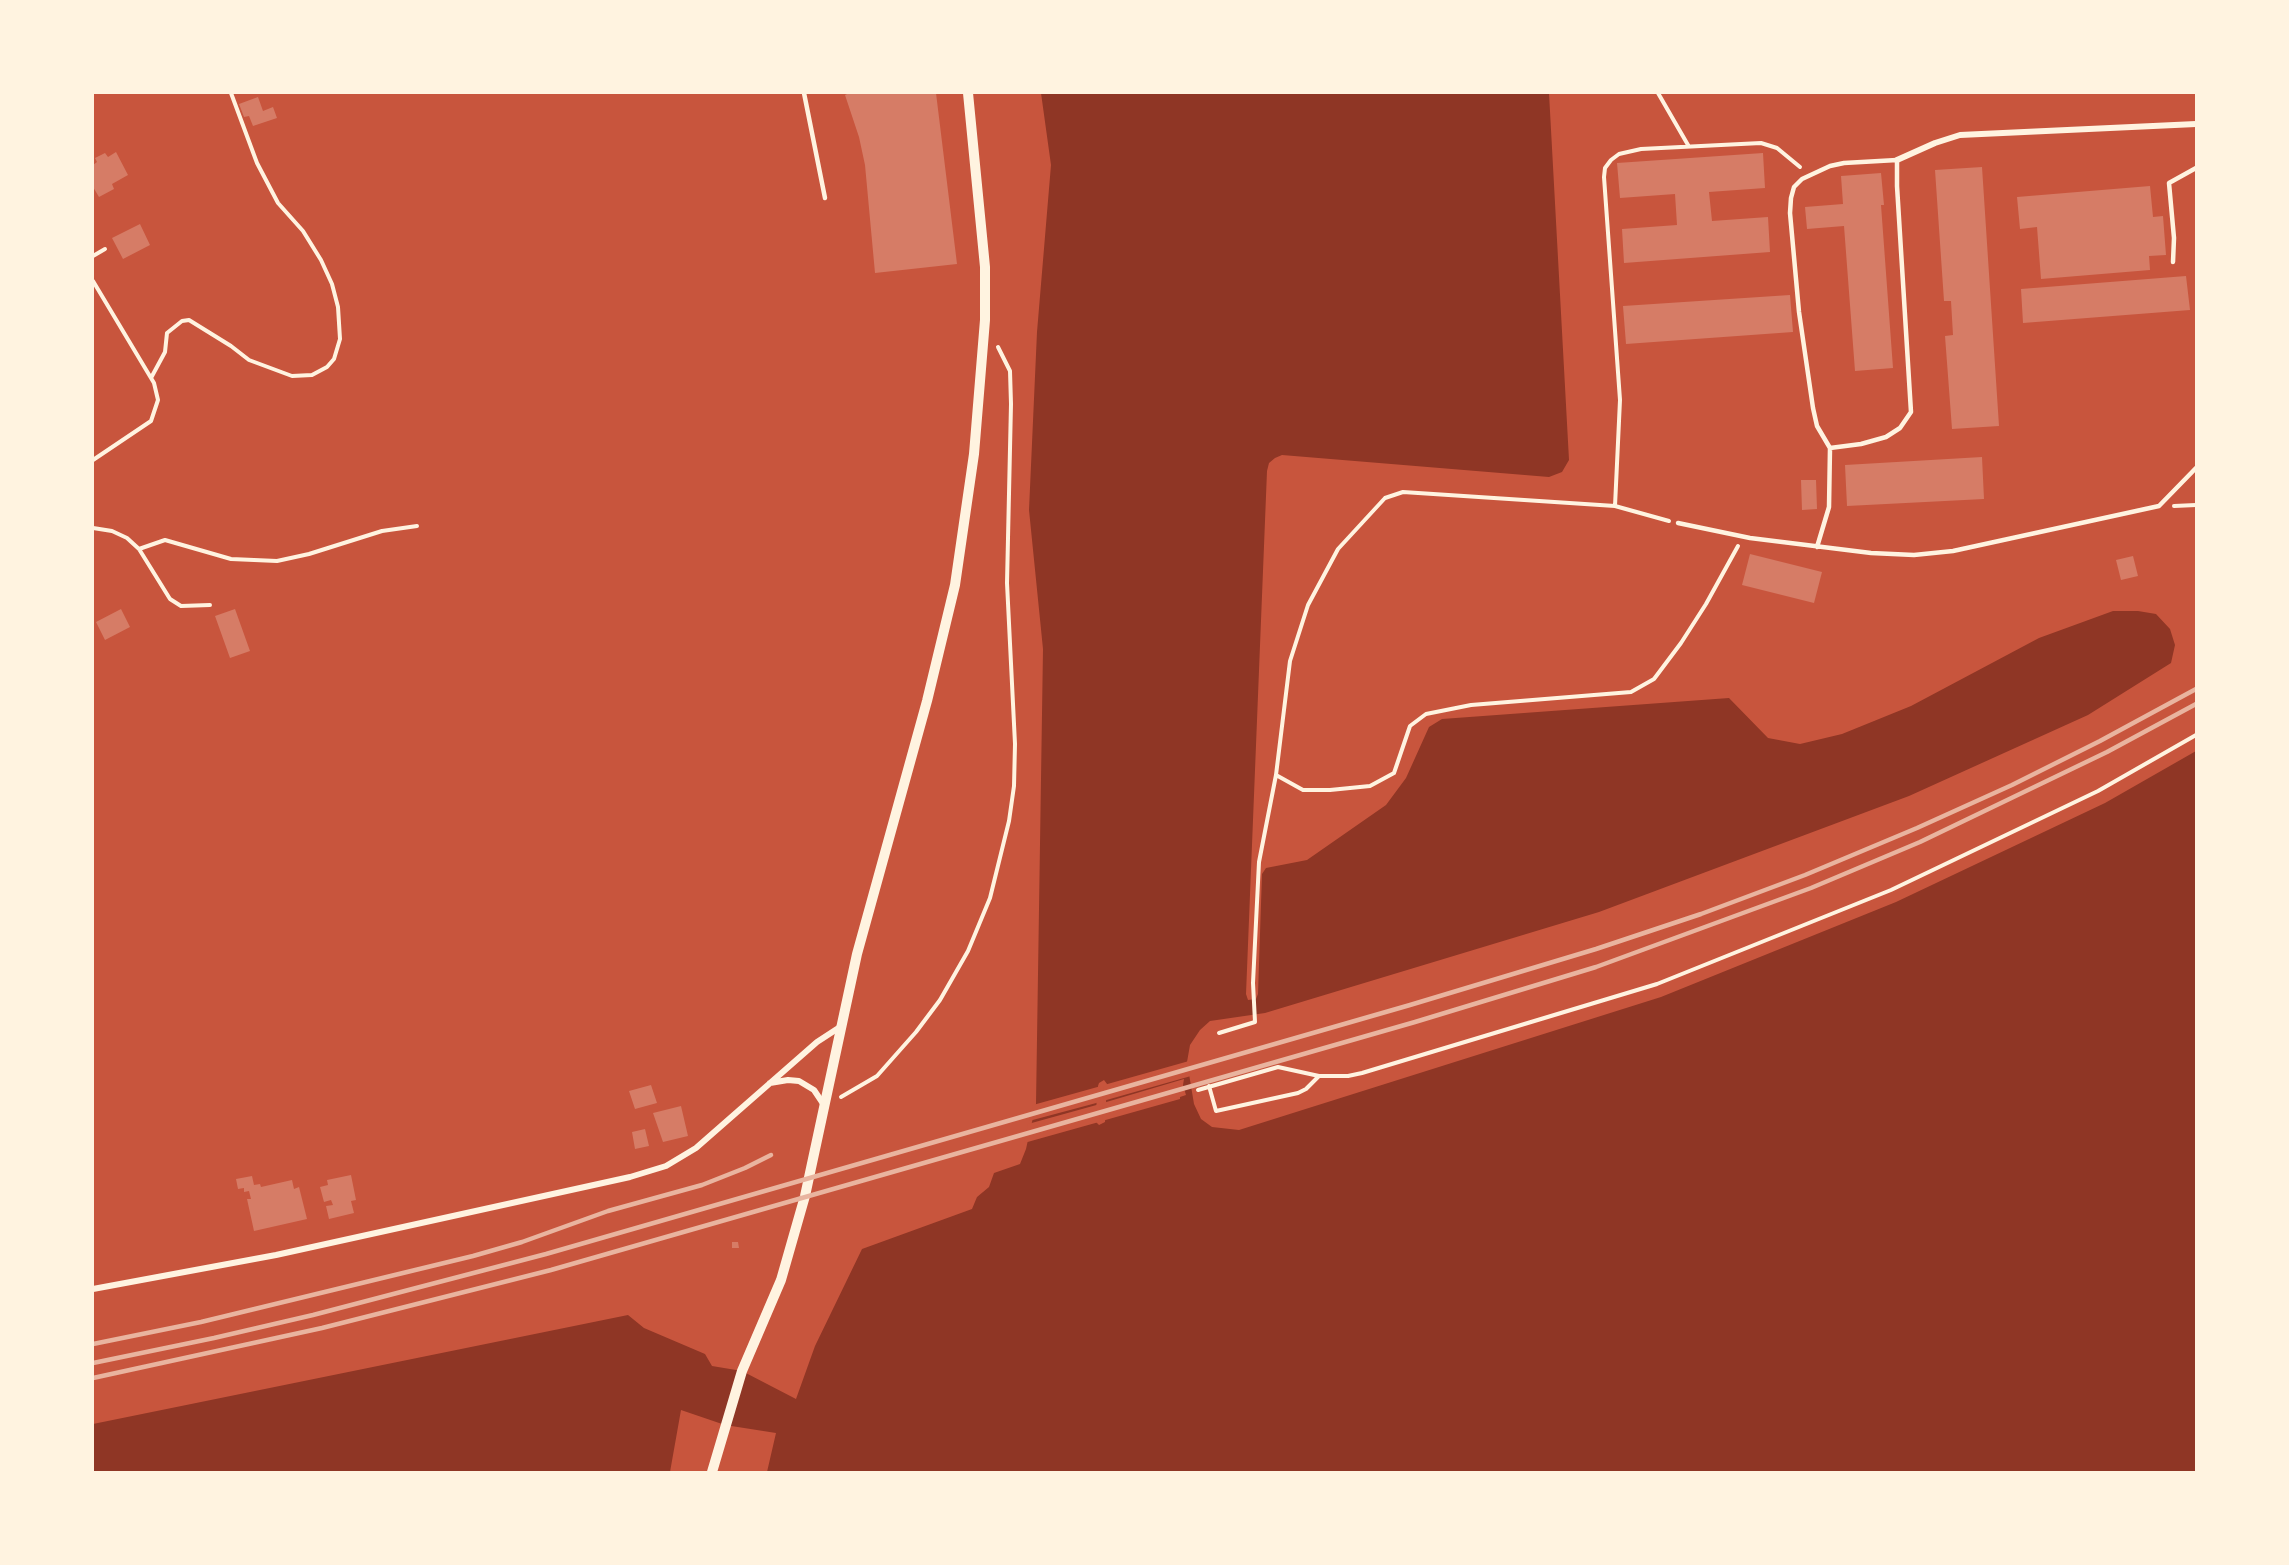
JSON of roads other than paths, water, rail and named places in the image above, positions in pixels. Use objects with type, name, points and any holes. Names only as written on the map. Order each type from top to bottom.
[{"type":"street","points":[[712,1472],[742,1371],[781,1280],[810,1177],[857,954],[927,701],[955,585],[974,454],[985,320],[985,267],[968,93]]},
{"type":"street","points":[[1897,160],[1960,135],[2196,124]]},
{"type":"street","points":[[93,1289],[276,1254],[630,1177],[666,1166],[696,1148],[817,1042],[840,1027]]},
{"type":"street","points":[[769,1084],[788,1080],[799,1081],[814,1090],[824,1104]]},
{"type":"lane","points":[[804,93],[825,198]]},
{"type":"lane","points":[[1817,547],[1829,507],[1830,448],[1817,426],[1813,408],[1799,312],[1790,213],[1791,198],[1794,187],[1809,174],[1844,163],[1897,160],[1896,186],[1911,412],[1900,428],[1886,437],[1861,444],[1830,448]]},
{"type":"lane","points":[[2173,262],[2174,238],[2169,183],[2196,168]]},
{"type":"lane","points":[[1678,524],[1817,547],[1914,555],[1953,551],[2159,506],[2196,468]]},
{"type":"railway","points":[[93,1363],[313,1315],[546,1254],[1410,1005],[1596,949],[1701,914],[1805,875],[1917,828],[2012,785],[2196,689]]},
{"type":"railway","points":[[93,1378],[322,1328],[551,1270],[1415,1022],[1596,967],[1811,888],[1920,842],[2107,752],[2196,704]]},
{"type":"railway","points":[[93,1344],[201,1322],[473,1256],[522,1242],[608,1211],[702,1185],[771,1155]]}]
